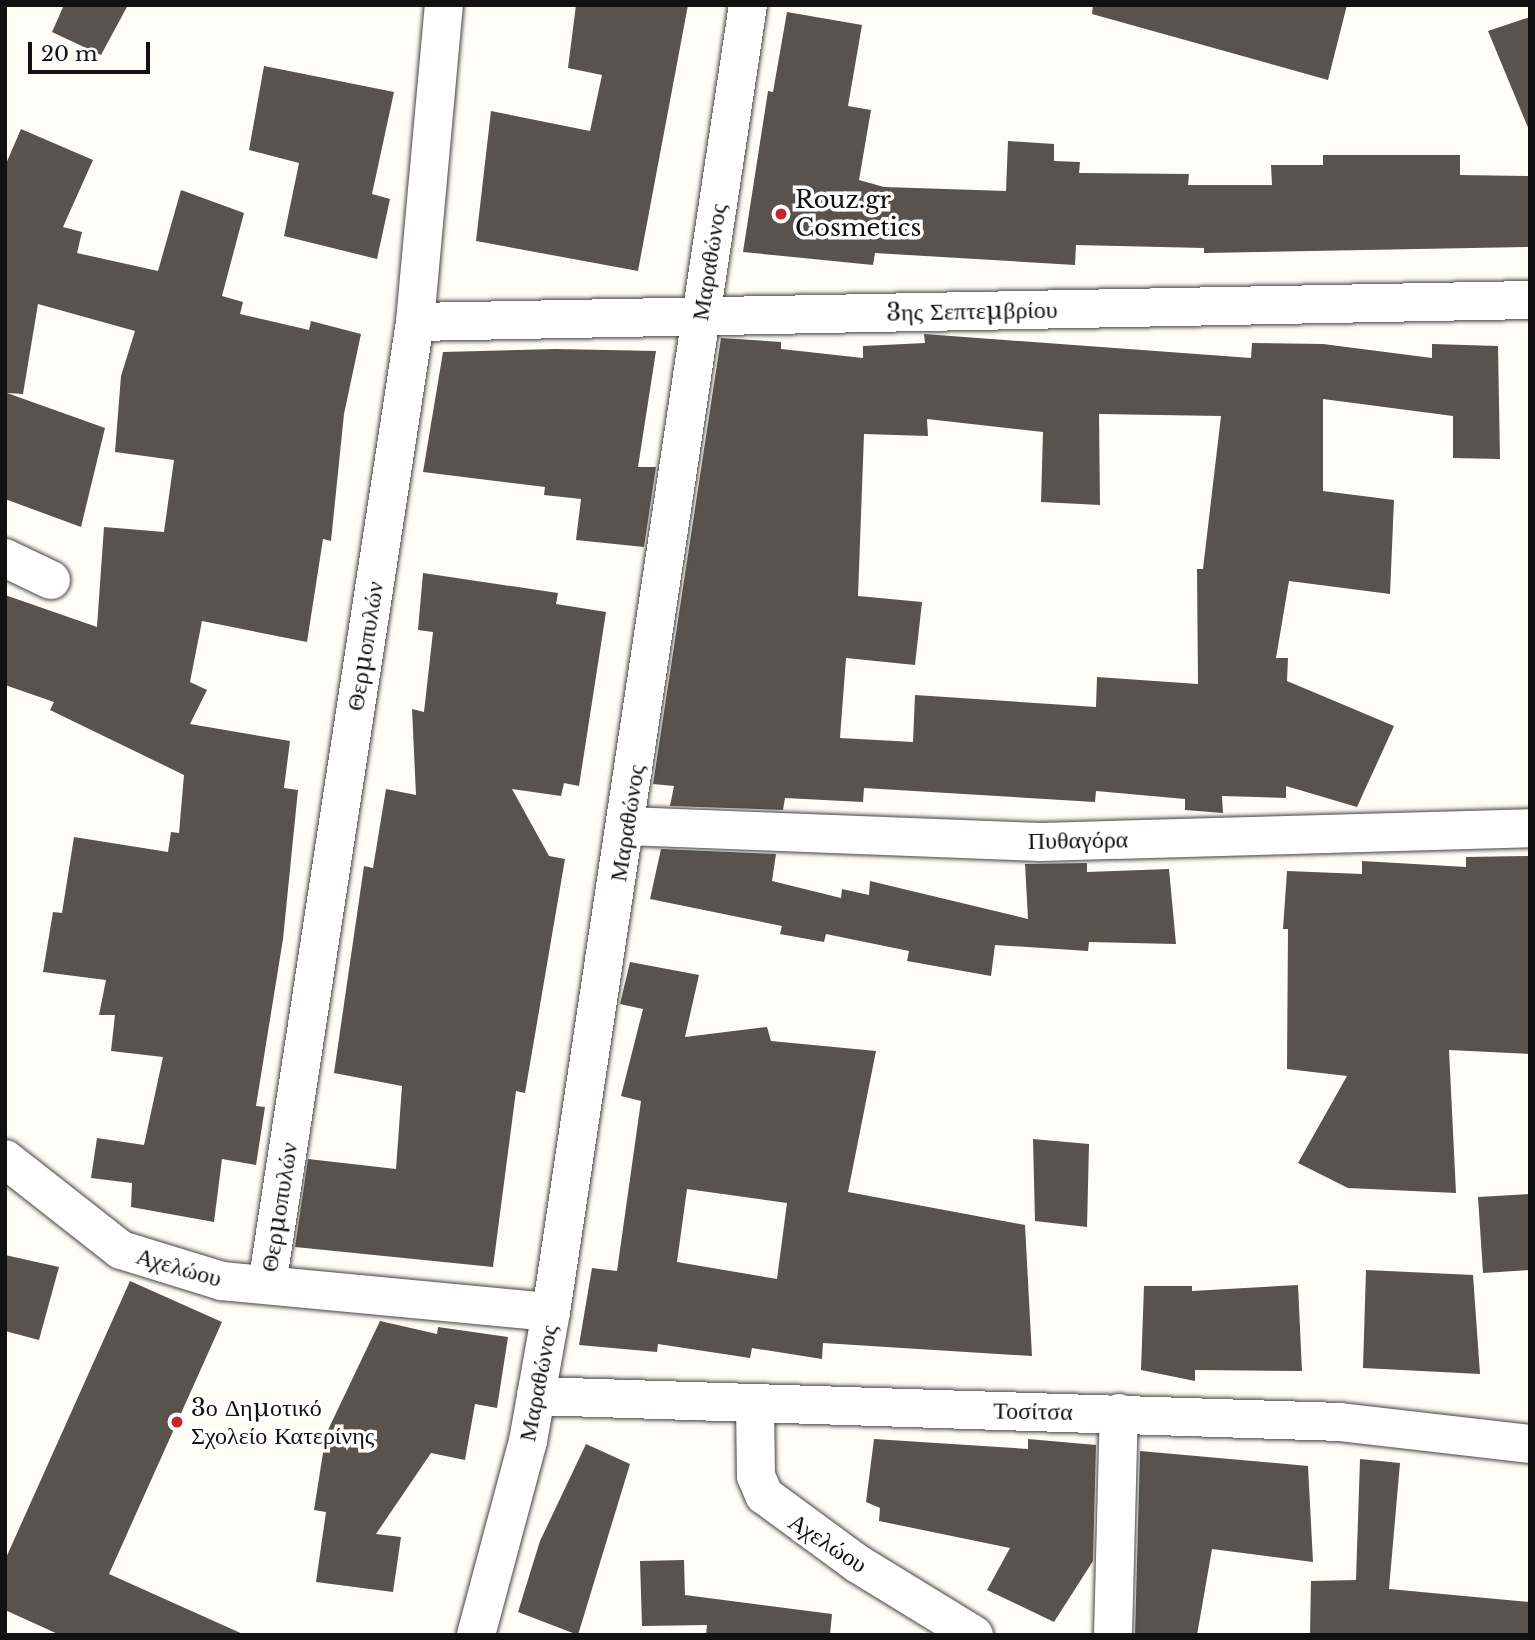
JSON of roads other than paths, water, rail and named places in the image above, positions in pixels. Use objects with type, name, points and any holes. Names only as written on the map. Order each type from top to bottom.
[{"type":"street","name":"Θερμοπυλών","points":[[267,1285],[415,323],[444,5]]},
{"type":"street","name":"Μαραθώνος","points":[[477,1635],[536,1396],[551,1311],[748,5]]},
{"type":"street","name":"3ης Σεπτεμβρίου","points":[[415,323],[1530,300]]},
{"type":"street","points":[[5,558],[51,580]]},
{"type":"street","name":"Πυθαγόρα","points":[[626,826],[1040,842],[1530,828]]},
{"type":"street","name":"Αχελώου","points":[[5,1159],[121,1250],[222,1281],[551,1311]]},
{"type":"street","name":"Τοσίτσα","points":[[536,1396],[1340,1422],[1530,1444]]},
{"type":"street","name":"Αχελώου","points":[[755,1405],[756,1476],[764,1495],[847,1556],[974,1635]]},
{"type":"street","points":[[1113,1635],[1119,1413]]},
{"type":"place","name":"Rouz.gr Cosmetics","points":[[781,214]]},
{"type":"place","name":"3ο Δημοτικό Σχολείο Κατερίνης","points":[[177,1422]]}]
